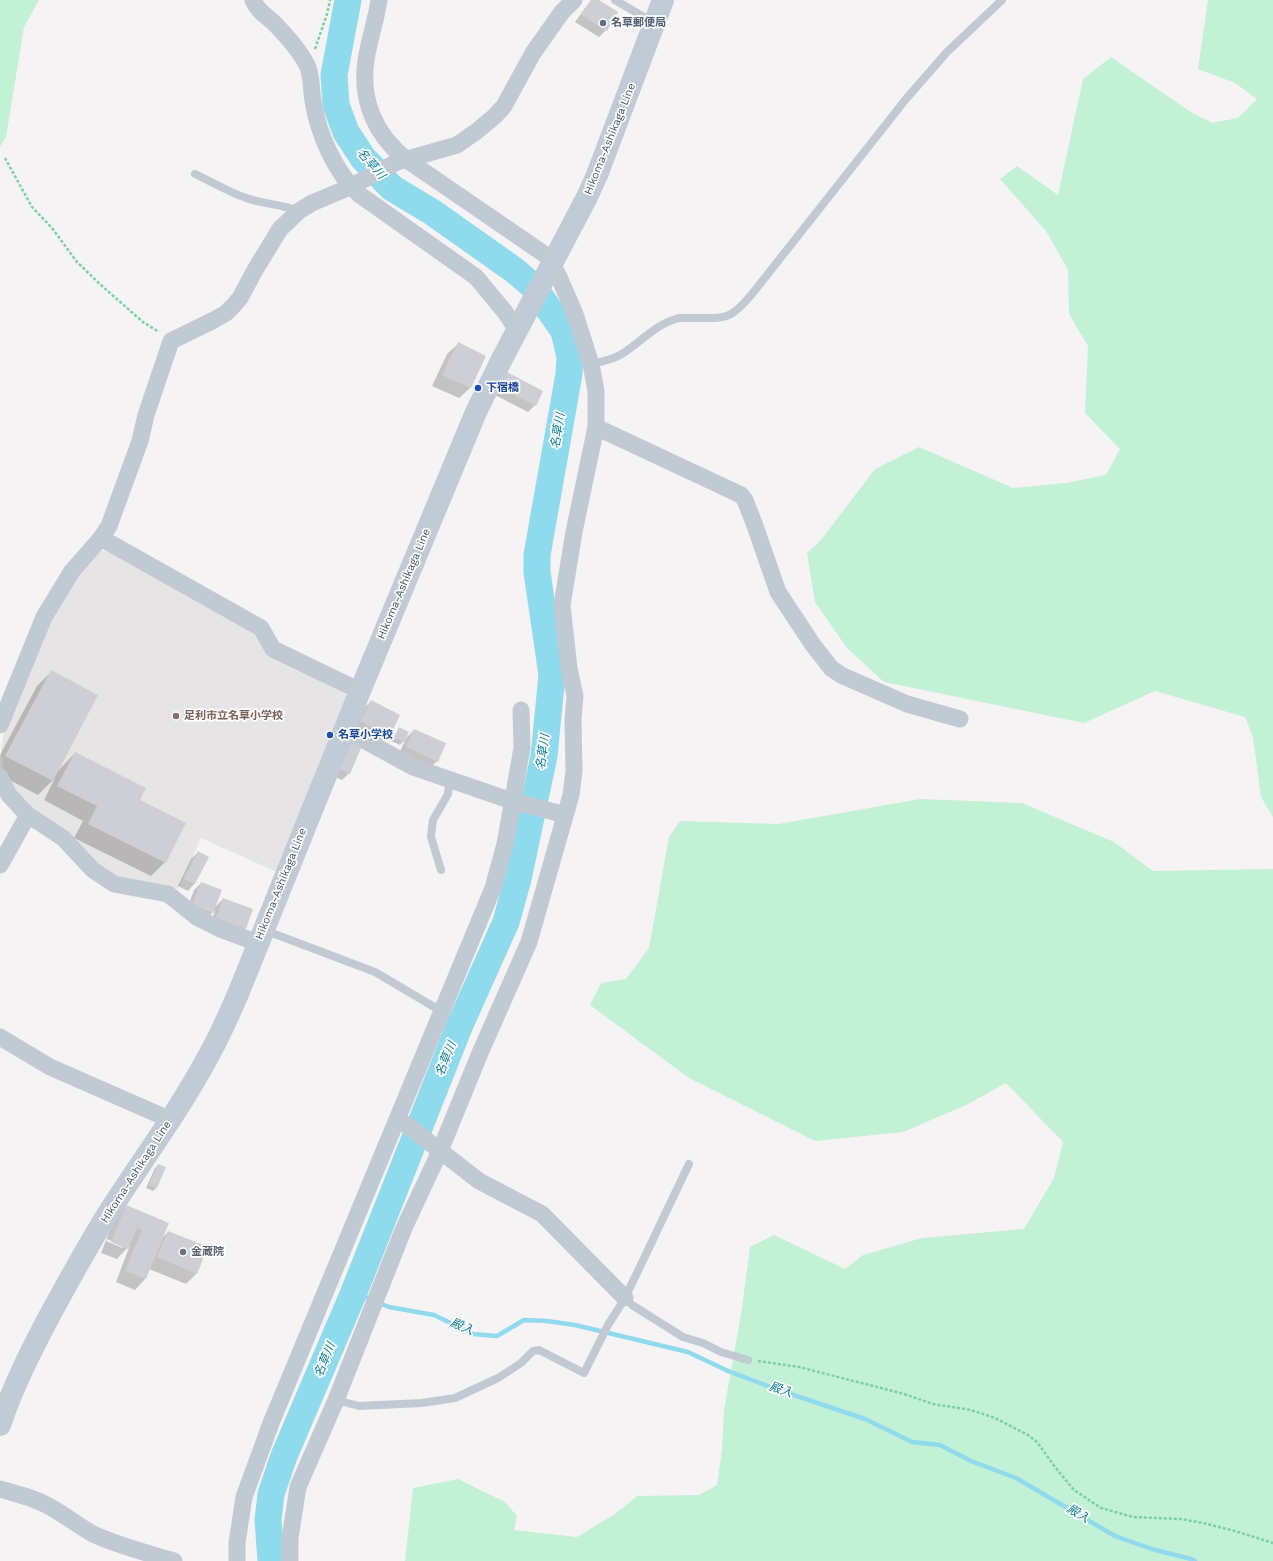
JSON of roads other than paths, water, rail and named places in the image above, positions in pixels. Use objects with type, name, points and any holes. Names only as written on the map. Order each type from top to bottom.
[{"type":"main road","name":"Hikoma-Ashikaga Line","points":[[549,269],[587,197],[602,164],[663,0]]},
{"type":"main road","points":[[519,326],[549,269]]},
{"type":"main road","name":"Hikoma-Ashikaga Line","points":[[0,1425],[6,1406],[28,1358],[66,1286],[106,1217],[171,1120],[210,1054],[238,994],[344,729],[476,412],[519,326]]},
{"type":"street","points":[[253,0],[260,12],[272,21],[296,47],[308,67],[317,120],[337,168],[355,183],[360,195],[476,277],[505,312],[519,326]]},
{"type":"street","points":[[290,1561],[290,1538],[298,1487],[336,1400],[436,1148],[529,942],[562,813],[571,795],[574,771],[573,720],[575,696],[569,668],[562,605],[574,532],[596,427],[596,391],[591,364],[575,314],[549,269],[547,256],[402,161],[376,127],[370,112],[364,80],[366,59],[377,15],[379,0]]},
{"type":"street","points":[[0,726],[38,636],[42,620],[72,571],[102,538],[109,526],[140,441],[146,415],[171,341],[226,314],[240,298],[255,270],[280,230],[298,210],[402,161],[457,145],[478,131],[504,106],[545,34],[562,12],[574,0]]},
{"type":"street","points":[[596,427],[741,495],[745,500],[754,523],[778,592],[813,645],[831,668],[841,675],[907,704],[960,719]]},
{"type":"street","points":[[102,538],[261,628],[273,649],[360,691]]},
{"type":"street","points":[[237,1561],[237,1543],[244,1497],[271,1423],[310,1324],[402,1122],[441,1011],[470,946],[493,888],[516,802],[522,748],[521,710]]},
{"type":"street","points":[[344,729],[413,766],[516,802],[562,813]]},
{"type":"street","points":[[0,777],[9,795],[28,815],[63,838],[94,870],[114,884],[168,894],[198,918],[220,929],[260,936]]},
{"type":"street","points":[[0,865],[28,815]]},
{"type":"street","points":[[0,1037],[50,1068],[171,1120]]},
{"type":"street","points":[[402,1122],[479,1181],[542,1214],[624,1298]]},
{"type":"street","points":[[0,1489],[28,1497],[51,1507],[78,1525],[106,1540],[126,1548],[174,1561]]},
{"type":"lane","points":[[614,0],[655,23]]},
{"type":"lane","points":[[591,364],[612,359],[620,355],[654,330],[677,318],[717,318],[728,316],[739,309],[906,99],[947,52],[1002,0]]},
{"type":"lane","points":[[195,174],[246,198],[298,210]]},
{"type":"lane","points":[[441,870],[431,837],[433,820],[448,794],[450,778]]},
{"type":"lane","points":[[260,936],[375,972],[441,1011]]},
{"type":"lane","points":[[336,1400],[358,1406],[422,1404],[455,1398],[498,1378],[521,1363],[533,1352],[539,1350],[584,1373],[608,1324],[624,1298],[689,1164]]},
{"type":"lane","points":[[624,1298],[632,1305],[682,1336],[703,1343],[722,1352],[748,1360]]},
{"type":"waterway","name":"名草川","points":[[271,1561],[268,1520],[271,1494],[284,1456],[354,1292],[459,1027],[506,922],[518,879],[544,756],[552,675],[537,572],[537,555],[569,374],[570,357],[564,331],[533,286],[514,270],[432,212],[392,188],[363,158],[346,132],[336,105],[334,75],[348,0]]},
{"type":"waterway","name":"殿入","points":[[354,1292],[372,1300]]},
{"type":"waterway","name":"殿入","points":[[379,1303],[389,1307],[434,1315],[473,1334],[497,1336],[524,1320],[547,1321],[575,1325],[688,1352],[728,1371],[865,1419],[912,1442],[940,1445],[971,1461],[1016,1478],[1115,1536],[1152,1549],[1195,1561]]},
{"type":"place","name":"名草郵便局","points":[[603,23]]},
{"type":"place","name":"下宿橋","points":[[478,388]]},
{"type":"place","name":"足利市立名草小学校","points":[[176,716]]},
{"type":"place","name":"名草小学校","points":[[330,735]]},
{"type":"place","name":"金蔵院","points":[[183,1252]]}]
